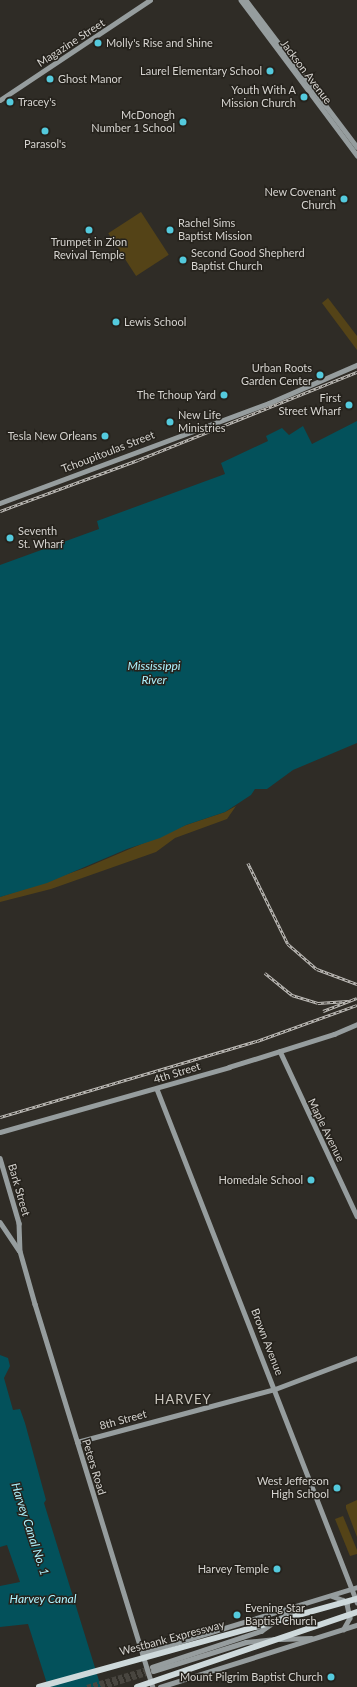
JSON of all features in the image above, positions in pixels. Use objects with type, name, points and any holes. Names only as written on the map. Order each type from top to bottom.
[{"type":"highway","name":"Westbank Expressway","points":[[39,1687],[357,1601]]},
{"type":"highway","points":[[137,1687],[357,1612]]},
{"type":"street","name":"Magazine Street","points":[[0,100],[150,0]]},
{"type":"street","name":"Jackson Avenue","points":[[241,0],[357,155]]},
{"type":"street","name":"Jackson Avenue","points":[[246,0],[357,147]]},
{"type":"street","name":"Tchoupitoulas Street","points":[[0,503],[269,403],[357,365]]},
{"type":"street","name":"4th Street","points":[[0,1132],[157,1089],[280,1051],[357,1024]]},
{"type":"street","name":"Maple Avenue","points":[[280,1051],[357,1216]]},
{"type":"street","name":"Brown Avenue","points":[[157,1089],[354,1588],[357,1601]]},
{"type":"street","name":"Bark Street","points":[[0,1158],[20,1228]]},
{"type":"street","name":"Peters Road","points":[[0,1222],[20,1251]]},
{"type":"street","name":"Peters Road","points":[[20,1228],[20,1251],[77,1442],[153,1687]]},
{"type":"street","name":"8th Street","points":[[77,1442],[275,1388],[357,1358]]},
{"type":"street","name":"Westbank Expressway","points":[[143,1653],[354,1588]]},
{"type":"street","points":[[330,1596],[339,1598],[347,1604],[350,1618],[342,1630]]},
{"type":"street","points":[[298,1605],[261,1632],[153,1669],[246,1642],[318,1637]]},
{"type":"street","points":[[160,1687],[357,1625]]},
{"type":"shaded area","points":[[141,212],[169,255],[136,276],[108,233]]},
{"type":"shaded area","points":[[328,298],[357,336],[357,350],[322,303]]},
{"type":"shaded area","points":[[236,806],[227,819],[175,838],[156,852],[51,889],[0,902],[0,897],[85,868],[186,825],[225,812]]},
{"type":"shaded area","points":[[357,1500],[357,1537],[346,1505]]},
{"type":"shaded area","points":[[343,1516],[357,1550],[357,1554],[350,1556],[335,1519]]},
{"type":"water","name":"Mississippi River","points":[[357,421],[357,743],[293,770],[267,789],[255,789],[251,795],[225,812],[186,825],[160,838],[127,849],[47,883],[0,897],[0,565],[99,529],[97,521],[225,474],[221,463],[268,441],[266,436],[282,428],[289,435],[303,426],[312,444]]},
{"type":"water","name":"Harvey Canal","points":[[0,1355],[8,1358],[10,1366],[4,1378],[13,1410],[20,1409],[25,1423],[46,1500],[44,1503],[101,1687],[48,1687],[28,1624],[0,1627],[0,1586],[20,1582],[7,1545],[0,1547]]},
{"type":"tunnel","points":[[87,1687],[151,1668]]},
{"type":"tunnel","points":[[101,1687],[153,1671]]},
{"type":"railway","points":[[0,511],[138,460],[357,372]]},
{"type":"railway","points":[[248,863],[288,944],[317,969],[357,984]]},
{"type":"railway","points":[[265,973],[292,995],[318,1003],[348,1001]]},
{"type":"railway","points":[[323,1011],[357,998]]},
{"type":"railway","points":[[0,1117],[257,1041],[357,1005]]},
{"type":"place","name":"Molly's Rise and Shine","points":[[98,43]]},
{"type":"place","name":"Laurel Elementary School","points":[[270,71]]},
{"type":"place","name":"Ghost Manor","points":[[50,79]]},
{"type":"place","name":"Youth With A Mission Church","points":[[304,97]]},
{"type":"place","name":"Tracey's","points":[[10,102]]},
{"type":"place","name":"McDonogh Number 1 School","points":[[183,122]]},
{"type":"place","name":"Parasol's","points":[[45,131]]},
{"type":"place","name":"New Covenant Church","points":[[344,199]]},
{"type":"place","name":"Trumpet in Zion Revival Temple","points":[[89,230]]},
{"type":"place","name":"Rachel Sims Baptist Mission","points":[[170,230]]},
{"type":"place","name":"Second Good Shepherd Baptist Church","points":[[183,260]]},
{"type":"place","name":"Lewis School","points":[[116,322]]},
{"type":"place","name":"Urban Roots Garden Center","points":[[320,375]]},
{"type":"place","name":"The Tchoup Yard","points":[[224,395]]},
{"type":"place","name":"First Street Wharf","points":[[349,405]]},
{"type":"place","name":"New Life Ministries","points":[[170,422]]},
{"type":"place","name":"Tesla New Orleans","points":[[105,436]]},
{"type":"place","name":"Seventh St. Wharf","points":[[10,538]]},
{"type":"place","name":"Homedale School","points":[[311,1180]]},
{"type":"place","name":"West Jefferson High School","points":[[337,1488]]},
{"type":"place","name":"Harvey Temple","points":[[277,1569]]},
{"type":"place","name":"Evening Star Baptist Church","points":[[237,1615]]},
{"type":"place","name":"Mount Pilgrim Baptist Church","points":[[331,1677]]},
{"type":"district","name":"HARVEY","points":[[183,1399]]},
{"type":"water label","name":"Harvey Canal No. 1","points":[[30,1529]]}]
